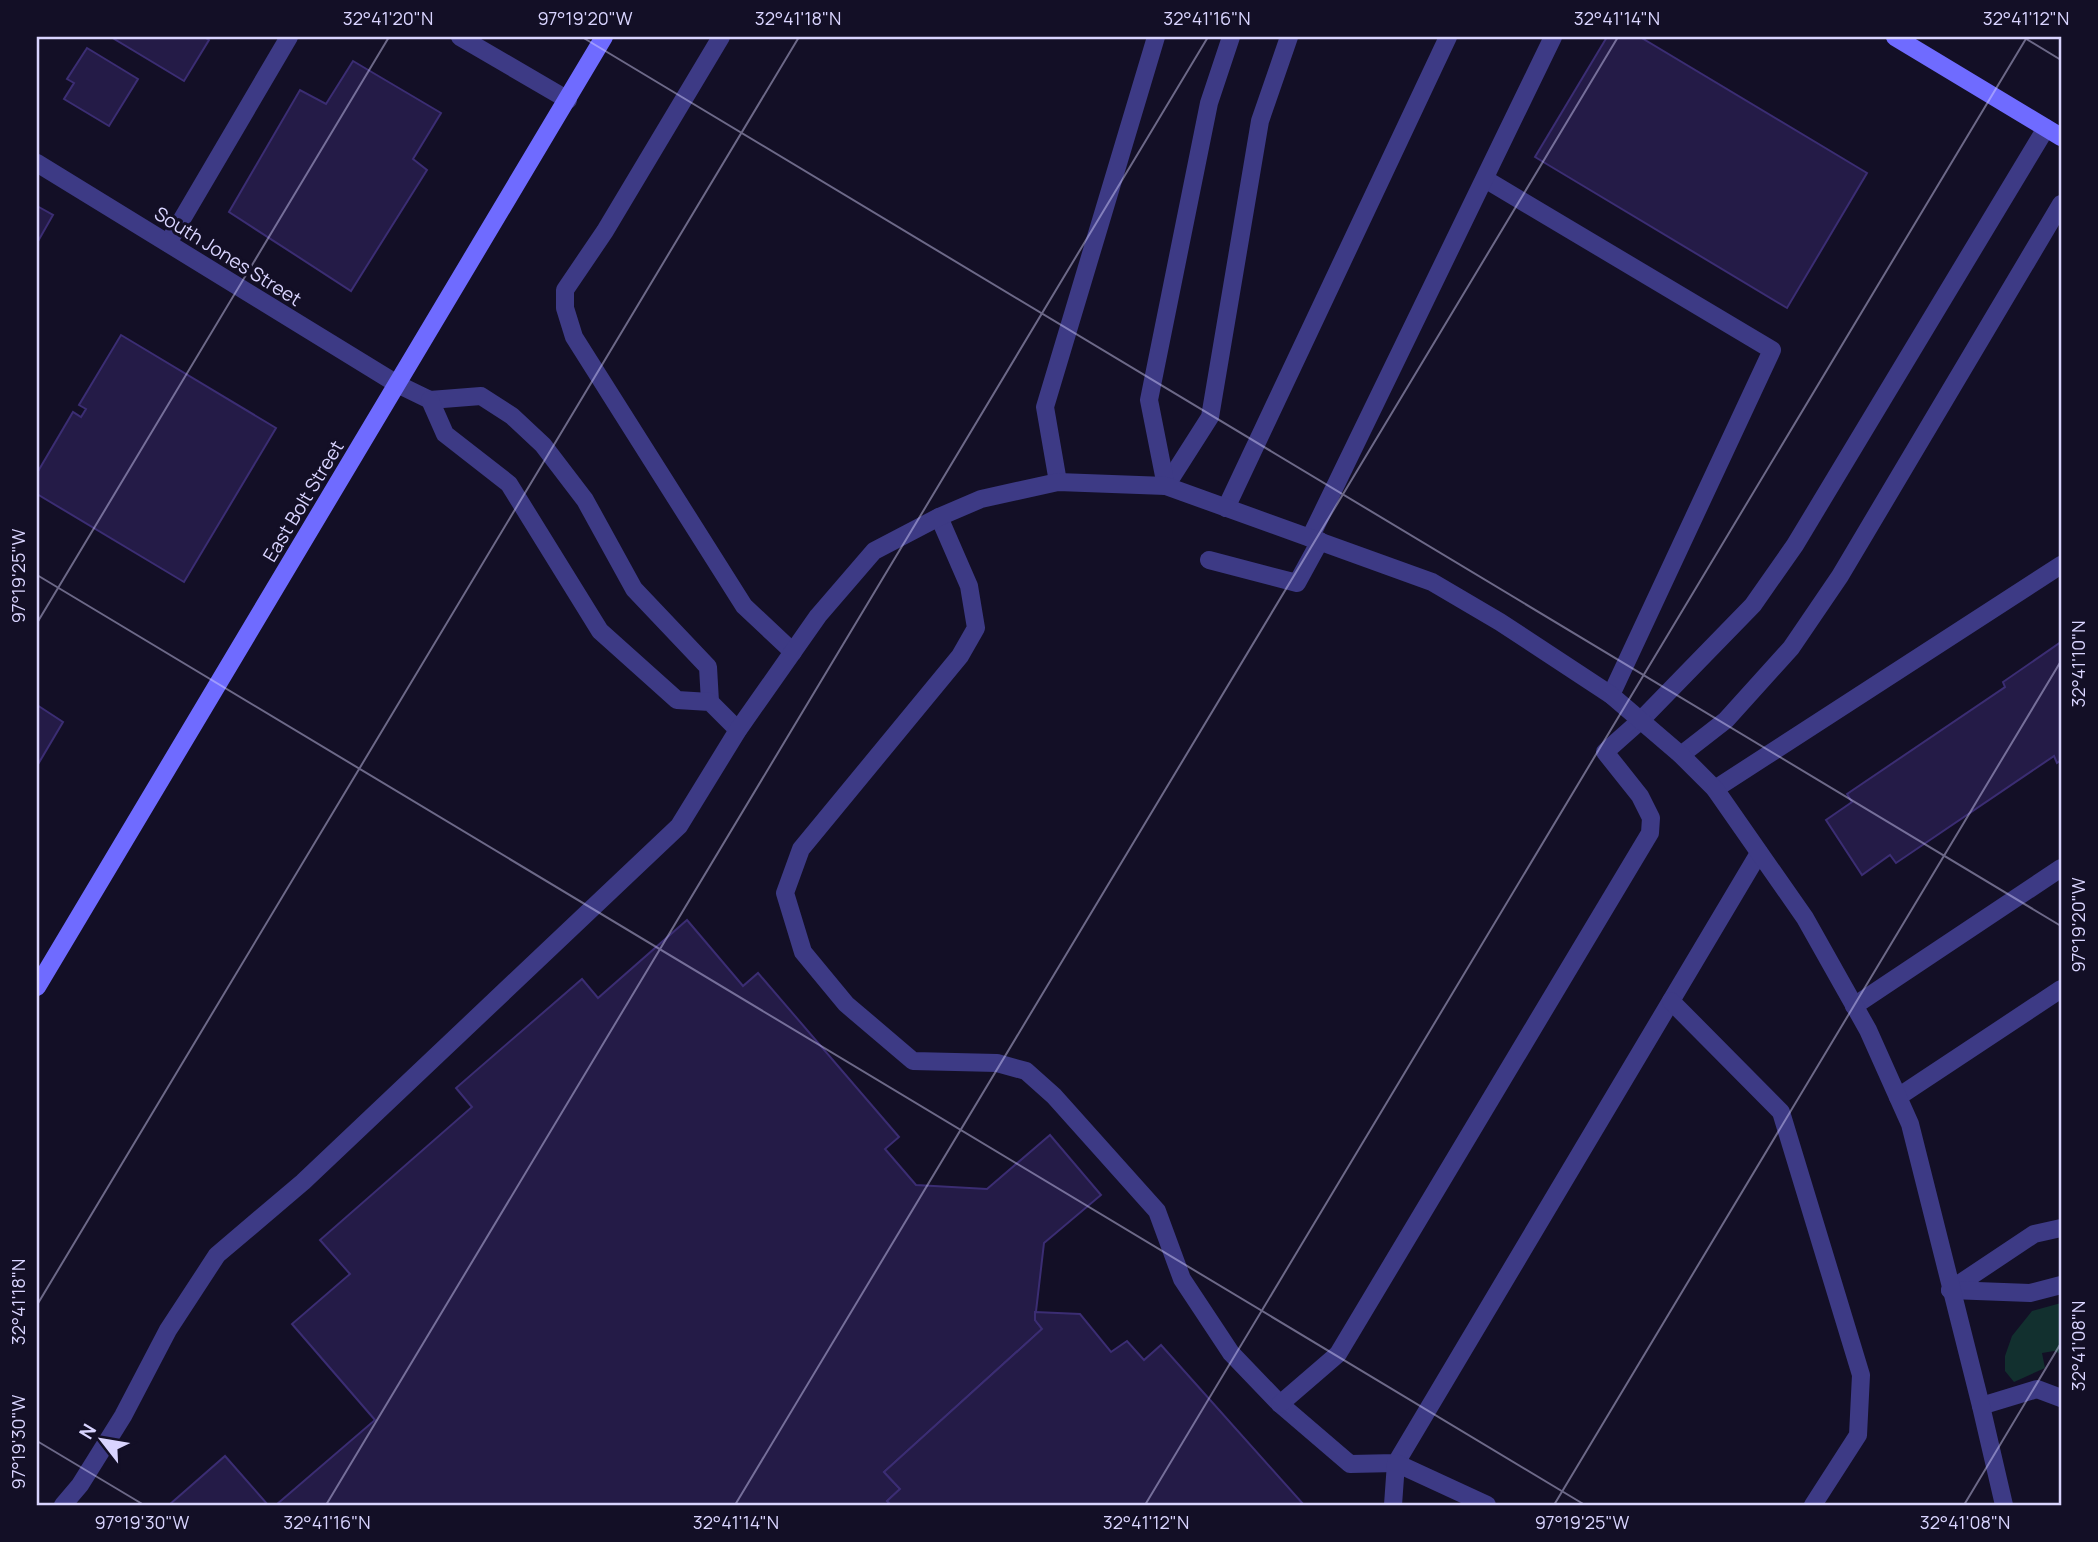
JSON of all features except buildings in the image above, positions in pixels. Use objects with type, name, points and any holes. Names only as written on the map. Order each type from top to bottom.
[{"type":"street","points":[[168,243],[289,37]]},
{"type":"street","points":[[460,37],[568,100]]},
{"type":"street","name":"East Bolt Street","points":[[37,987],[604,37]]},
{"type":"street","points":[[721,37],[605,231],[565,290],[565,308],[574,337],[744,607],[793,652]]},
{"type":"street","points":[[1058,482],[1045,407],[1156,37]]},
{"type":"street","points":[[1166,486],[1149,400],[1209,103],[1231,37]]},
{"type":"street","points":[[1166,486],[1210,417],[1260,121],[1289,37]]},
{"type":"street","points":[[1226,508],[1448,37]]},
{"type":"street","points":[[1209,560],[1297,583],[1553,37]]},
{"type":"street","points":[[1280,1404],[1338,1354],[1650,833],[1651,818],[1645,804],[1605,752],[1641,720],[1754,605],[1795,545],[2054,132],[1895,37]]},
{"type":"street","name":"South Jones Street","points":[[37,163],[397,384],[430,400]]},
{"type":"street","points":[[1485,179],[1772,350],[1611,695]]},
{"type":"street","points":[[1681,755],[1726,720],[1782,659],[1840,576],[2061,204]]},
{"type":"street","points":[[710,702],[708,667],[634,589],[585,500],[543,445],[512,416],[481,396],[430,400],[444,434],[509,484],[600,631],[677,700],[710,702],[738,730]]},
{"type":"street","points":[[63,1505],[80,1485],[123,1416],[168,1330],[217,1255],[312,1173],[679,826],[738,730],[793,652],[818,617],[874,551],[939,517],[981,499],[1058,482],[1166,486],[1432,582],[1500,622],[1611,695],[1716,789],[1805,918],[1854,1006],[1910,1124],[2004,1505]]},
{"type":"street","points":[[939,517],[969,586],[976,628],[960,656],[801,849],[785,893],[803,952],[846,1004],[913,1061],[997,1063],[1026,1071],[1054,1096],[1157,1211],[1182,1279],[1231,1353],[1280,1404],[1350,1464],[1395,1463],[1488,1505]]},
{"type":"street","points":[[1716,789],[2061,565]]},
{"type":"street","points":[[1393,1505],[1395,1463],[1759,852]]},
{"type":"street","points":[[1854,1006],[2061,868]]},
{"type":"street","points":[[1898,1097],[2061,989]]},
{"type":"street","points":[[1671,1001],[1781,1112],[1861,1375],[1858,1435],[1814,1505]]},
{"type":"street","points":[[1950,1290],[2034,1234],[2061,1228]]},
{"type":"street","points":[[1950,1290],[2030,1293],[2061,1285]]},
{"type":"street","points":[[1981,1406],[2037,1389],[2061,1398]]},
{"type":"green space","points":[[2061,1303],[2061,1354],[2054,1351],[2042,1353],[2045,1368],[2014,1382],[2005,1371],[2005,1356],[2012,1336],[2032,1311]]}]
